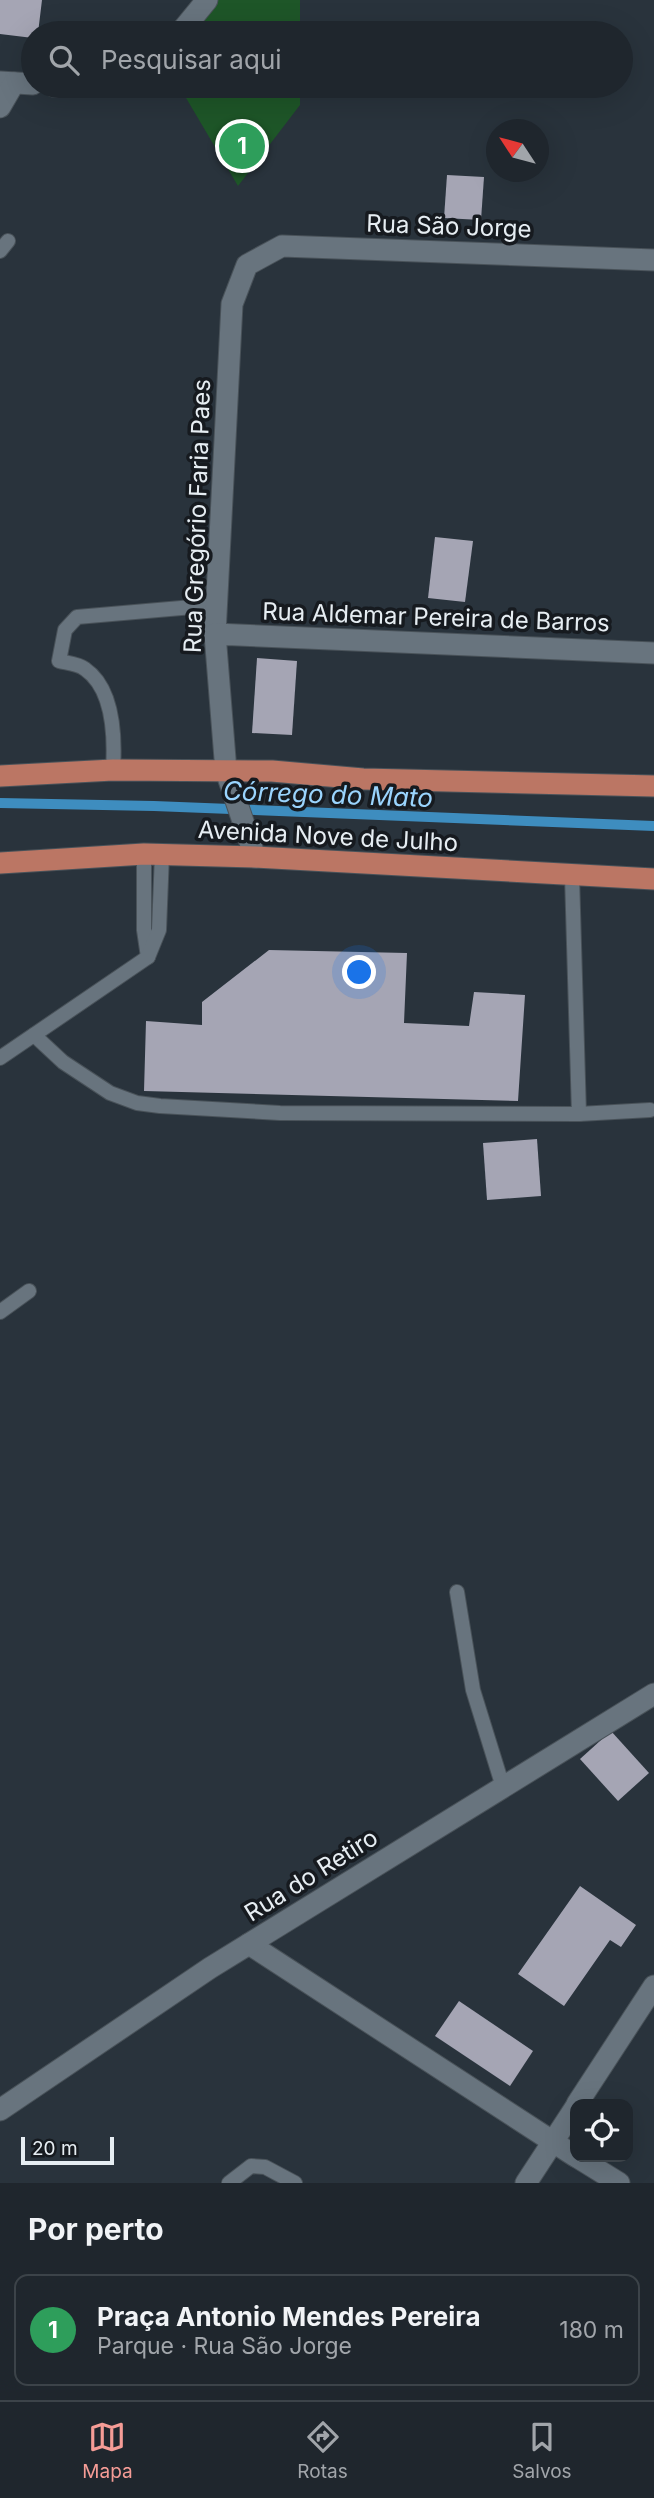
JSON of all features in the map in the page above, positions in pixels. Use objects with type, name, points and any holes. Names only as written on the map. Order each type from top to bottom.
[{"type":"main road","points":[[0,776],[113,770],[228,775],[272,771],[363,779],[654,786]]},
{"type":"main road","name":"Avenida Nove de Julho","points":[[0,863],[153,855],[256,857],[654,879]]},
{"type":"street","points":[[189,21],[206,0]]},
{"type":"street","points":[[0,107],[16,83]]},
{"type":"street","name":"Rua São Jorge","points":[[247,265],[282,246],[654,260]]},
{"type":"street","name":"Rua Gregório Faria Paes","points":[[247,265],[232,304],[215,634],[228,775],[256,857]]},
{"type":"street","name":"Rua Aldemar Pereira de Barros","points":[[215,634],[654,653]]},
{"type":"street","name":"Rua do Retiro","points":[[0,2110],[249,1944],[654,1694]]},
{"type":"street","points":[[249,1944],[570,2152]]},
{"type":"street","points":[[581,2099],[654,1986]]},
{"type":"street","points":[[526,2183],[570,2115]]},
{"type":"street","points":[[586,2162],[619,2183]]},
{"type":"lane","points":[[113,770],[115,745],[104,689],[85,668],[60,661],[65,630],[77,617],[216,605]]},
{"type":"lane","points":[[0,1058],[148,957],[144,930],[153,855]]},
{"type":"lane","points":[[572,876],[579,1114]]},
{"type":"lane","points":[[34,1035],[64,1062],[110,1093],[136,1103],[280,1113],[579,1114],[650,1110]]},
{"type":"lane","points":[[0,1312],[29,1291]]},
{"type":"lane","points":[[457,1592],[473,1690],[503,1787]]},
{"type":"lane","points":[[229,2183],[251,2166],[265,2167],[295,2183]]},
{"type":"green space","points":[[213,0],[300,0],[300,21],[199,21]]},
{"type":"green space","points":[[186,98],[300,98],[300,105],[238,186]]},
{"type":"building","points":[[0,0],[42,0],[39,21],[21,21],[21,37],[0,34]]},
{"type":"building","points":[[447,175],[484,177],[481,220],[444,218]]},
{"type":"building","points":[[435,537],[473,541],[465,602],[428,598]]},
{"type":"building","points":[[257,658],[297,661],[292,735],[252,733]]},
{"type":"building","points":[[269,950],[407,953],[404,1023],[469,1026],[474,992],[525,995],[518,1101],[144,1091],[146,1021],[202,1025],[202,1002]]},
{"type":"building","points":[[537,1139],[541,1196],[487,1200],[483,1143]]},
{"type":"building","points":[[611,1731],[649,1773],[618,1801],[580,1759]]},
{"type":"building","points":[[580,1886],[636,1925],[621,1947],[610,1940],[564,2006],[518,1974]]},
{"type":"building","points":[[459,2001],[533,2051],[510,2086],[435,2036]]},
{"type":"waterway","name":"Córrego do Mato","points":[[0,803],[154,806],[654,826]]},
{"type":"place","name":"Praça Antonio Mendes Pereira","points":[[242,146]]}]
